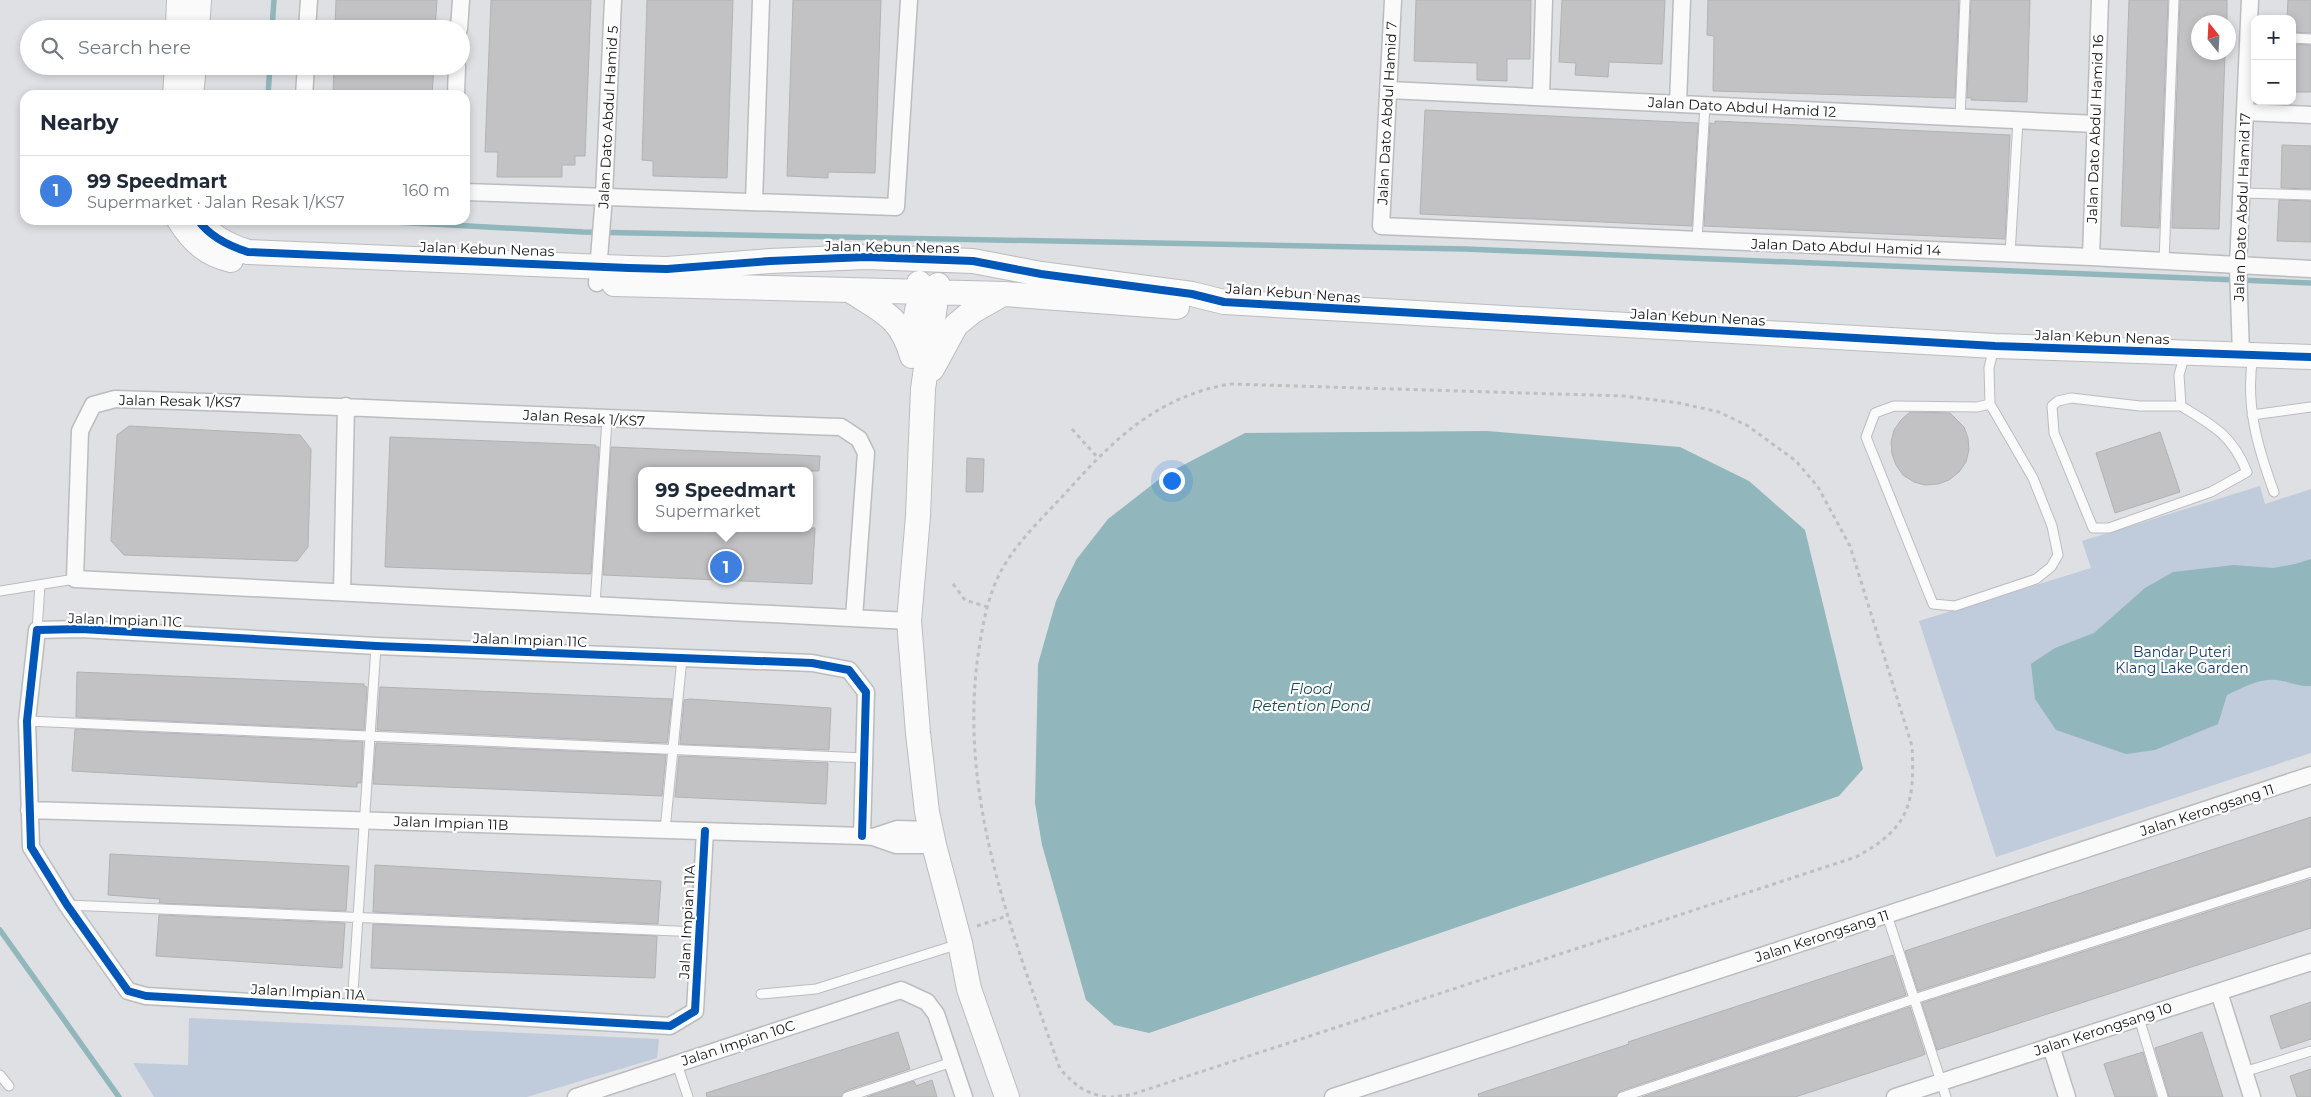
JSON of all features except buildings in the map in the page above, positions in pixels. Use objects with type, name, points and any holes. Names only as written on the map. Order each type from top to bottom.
[{"type":"street","points":[[307,20],[308,0]]},
{"type":"street","points":[[459,20],[460,0]]},
{"type":"street","name":"Jalan Dato Abdul Hamid 5","points":[[598,275],[604,196],[613,0]]},
{"type":"street","points":[[754,202],[761,0]]},
{"type":"street","points":[[470,192],[896,206],[909,0]]},
{"type":"street","name":"Jalan Dato Abdul Hamid 7","points":[[1381,226],[1393,0]]},
{"type":"street","points":[[1541,97],[1544,0]]},
{"type":"street","points":[[1678,104],[1682,0]]},
{"type":"street","name":"Jalan Dato Abdul Hamid 16","points":[[2091,257],[2100,0]]},
{"type":"street","name":"Jalan Dato Abdul Hamid 17","points":[[2250,0],[2251,18]]},
{"type":"street","points":[[182,20],[189,1]]},
{"type":"street","points":[[189,1],[194,20]]},
{"type":"street","name":"Jalan Dato Abdul Hamid 17","points":[[2247,354],[2238,266],[2245,112],[2251,47]]},
{"type":"street","points":[[175,90],[176,75]]},
{"type":"street","points":[[192,90],[193,75]]},
{"type":"street","points":[[304,90],[305,75]]},
{"type":"street","points":[[456,90],[457,75]]},
{"type":"street","name":"Jalan Dato Abdul Hamid 12","points":[[1389,90],[2096,124]]},
{"type":"street","points":[[2245,112],[2311,115]]},
{"type":"street","name":"Jalan Kebun Nenas","points":[[182,225],[189,236],[201,247],[217,257],[239,262],[598,275],[850,290],[1004,294],[1189,308],[1224,302]]},
{"type":"street","name":"Jalan Kebun Nenas","points":[[201,225],[231,247],[248,252],[566,265],[598,275],[629,268],[667,269],[770,260],[866,257],[973,262],[1040,274],[1192,294],[1224,302],[1992,357],[2185,352],[2311,357]]},
{"type":"street","name":"Jalan Dato Abdul Hamid 14","points":[[1381,226],[2091,257],[2311,269]]},
{"type":"street","points":[[566,265],[594,250],[602,230]]},
{"type":"street","points":[[602,230],[610,251],[619,262],[629,268]]},
{"type":"street","points":[[837,258],[914,277],[928,291],[934,301],[935,306],[922,389],[918,516],[909,621],[918,734],[933,837],[959,938],[969,988],[1007,1097]]},
{"type":"street","points":[[928,291],[942,282],[966,274],[1040,274]]},
{"type":"street","points":[[850,290],[893,318],[903,332],[922,389]]},
{"type":"street","points":[[922,389],[956,325],[1004,294]]},
{"type":"street","name":"Jalan Resak 1/KS7","points":[[75,579],[80,431],[93,405],[115,399],[346,406],[607,419],[841,427],[859,439],[866,453],[854,618]]},
{"type":"street","points":[[342,592],[346,406]]},
{"type":"street","points":[[75,579],[909,621]]},
{"type":"street","name":"Jalan Impian 11C","points":[[37,630],[81,629],[376,646],[812,663],[849,670],[866,692],[865,758],[868,836]]},
{"type":"street","name":"Jalan Impian 11A","points":[[37,630],[27,721],[31,847],[67,905],[128,991],[146,996],[670,1026],[695,1011],[705,831]]},
{"type":"street","name":"Jalan Kerongsang 11","points":[[1333,1097],[1366,1092],[1887,915],[2311,775]]},
{"type":"street","name":"Jalan Impian 11B","points":[[29,810],[868,836],[896,845],[933,837]]},
{"type":"street","name":"Jalan Kerongsang 10","points":[[1895,1097],[1944,1090],[2050,1046],[2311,962]]},
{"type":"street","name":"Jalan Impian 10C","points":[[576,1097],[901,990],[927,1002],[936,1014],[952,1062]]},
{"type":"street","points":[[2219,992],[2252,1097]]},
{"type":"street","points":[[2050,1046],[2067,1097]]},
{"type":"street","points":[[952,1062],[964,1097]]},
{"type":"lane","points":[[1960,118],[1965,0]]},
{"type":"lane","points":[[2164,262],[2174,0]]},
{"type":"lane","points":[[2296,38],[2311,39]]},
{"type":"lane","points":[[1697,240],[1705,105]]},
{"type":"lane","points":[[2010,254],[2018,120]]},
{"type":"lane","points":[[2242,193],[2311,195]]},
{"type":"lane","points":[[2181,406],[2179,375],[2185,352]]},
{"type":"lane","points":[[2247,354],[2252,415],[2274,492]]},
{"type":"lane","points":[[1990,404],[1977,407],[1894,406],[1875,413],[1866,437],[1933,604],[1954,606],[2036,579],[2051,567],[2058,555],[2052,526],[2032,478],[1990,404],[1989,386],[1992,357]]},
{"type":"lane","points":[[2071,398],[2140,406],[2181,406],[2218,429],[2239,452],[2247,472],[2210,492],[2183,502],[2109,528],[2093,528],[2054,433],[2052,406],[2058,401],[2071,398]]},
{"type":"lane","points":[[2252,415],[2311,406]]},
{"type":"lane","points":[[596,604],[607,419]]},
{"type":"lane","points":[[2,591],[75,579]]},
{"type":"lane","points":[[37,630],[40,585]]},
{"type":"lane","points":[[352,1007],[376,646]]},
{"type":"lane","points":[[665,830],[682,658]]},
{"type":"lane","points":[[27,721],[865,758]]},
{"type":"lane","points":[[1622,1097],[1914,999],[2311,872]]},
{"type":"lane","points":[[67,905],[699,932]]},
{"type":"lane","points":[[1887,915],[1944,1090]]},
{"type":"lane","points":[[762,994],[816,990],[959,938]]},
{"type":"lane","points":[[2139,1018],[2163,1097]]},
{"type":"lane","points":[[2244,1072],[2311,1051]]},
{"type":"lane","points":[[847,1097],[952,1062]]},
{"type":"lane","points":[[677,1064],[688,1097]]},
{"type":"lane","points":[[0,1075],[9,1086]]},
{"type":"path","points":[[1106,1097],[1089,1094],[1060,1069],[1007,916],[979,798],[974,745],[973,699],[979,647],[988,607],[999,576],[1022,540],[1098,458],[1134,425],[1170,403],[1202,389],[1230,384],[1623,396],[1679,403],[1719,412],[1748,426],[1796,461],[1818,487],[1850,546],[1912,746],[1914,775],[1912,797],[1894,831],[1876,846],[1856,858],[1130,1095],[1111,1097]]},
{"type":"path","points":[[1072,429],[1098,458]]},
{"type":"path","points":[[953,584],[965,600],[988,607]]},
{"type":"path","points":[[959,938],[1007,916]]},
{"type":"green space","name":"Bandar Puteri Klang Lake Garden","points":[[2260,486],[2265,504],[2311,489],[2311,753],[1996,857],[1919,621],[2091,568],[2082,541]]},
{"type":"green space","points":[[189,1018],[659,1039],[657,1058],[527,1097],[154,1097],[133,1063],[188,1065]]},
{"type":"water","name":"Flood Retention Pond","points":[[1487,431],[1680,447],[1749,481],[1805,530],[1863,769],[1839,796],[1149,1033],[1114,1025],[1086,1000],[1042,845],[1035,803],[1038,664],[1056,601],[1076,560],[1108,519],[1166,474],[1245,433]]},
{"type":"water","points":[[2311,559],[2311,686],[2270,680],[2251,684],[2227,695],[2218,724],[2155,750],[2126,754],[2056,730],[2035,699],[2031,664],[2055,648],[2094,633],[2145,588],[2173,572],[2234,565],[2273,568]]},
{"type":"waterway","points":[[273,20],[274,0]]},
{"type":"waterway","points":[[268,90],[269,75]]},
{"type":"waterway","points":[[451,225],[583,232],[1465,249],[2311,283]]},
{"type":"waterway","points":[[0,930],[119,1097]]},
{"type":"cycle path","points":[[202,225],[220,240],[248,252],[667,269],[770,261],[866,257],[973,261],[1041,274],[1192,294],[1224,302],[1995,346],[2311,357]]},
{"type":"cycle path","points":[[705,831],[695,1011],[670,1026],[146,996],[128,991],[67,905],[31,847],[27,721],[37,630],[81,629],[376,646],[812,663],[849,670],[866,692],[862,836]]},
{"type":"place","name":"99 Speedmart","points":[[726,567]]}]
